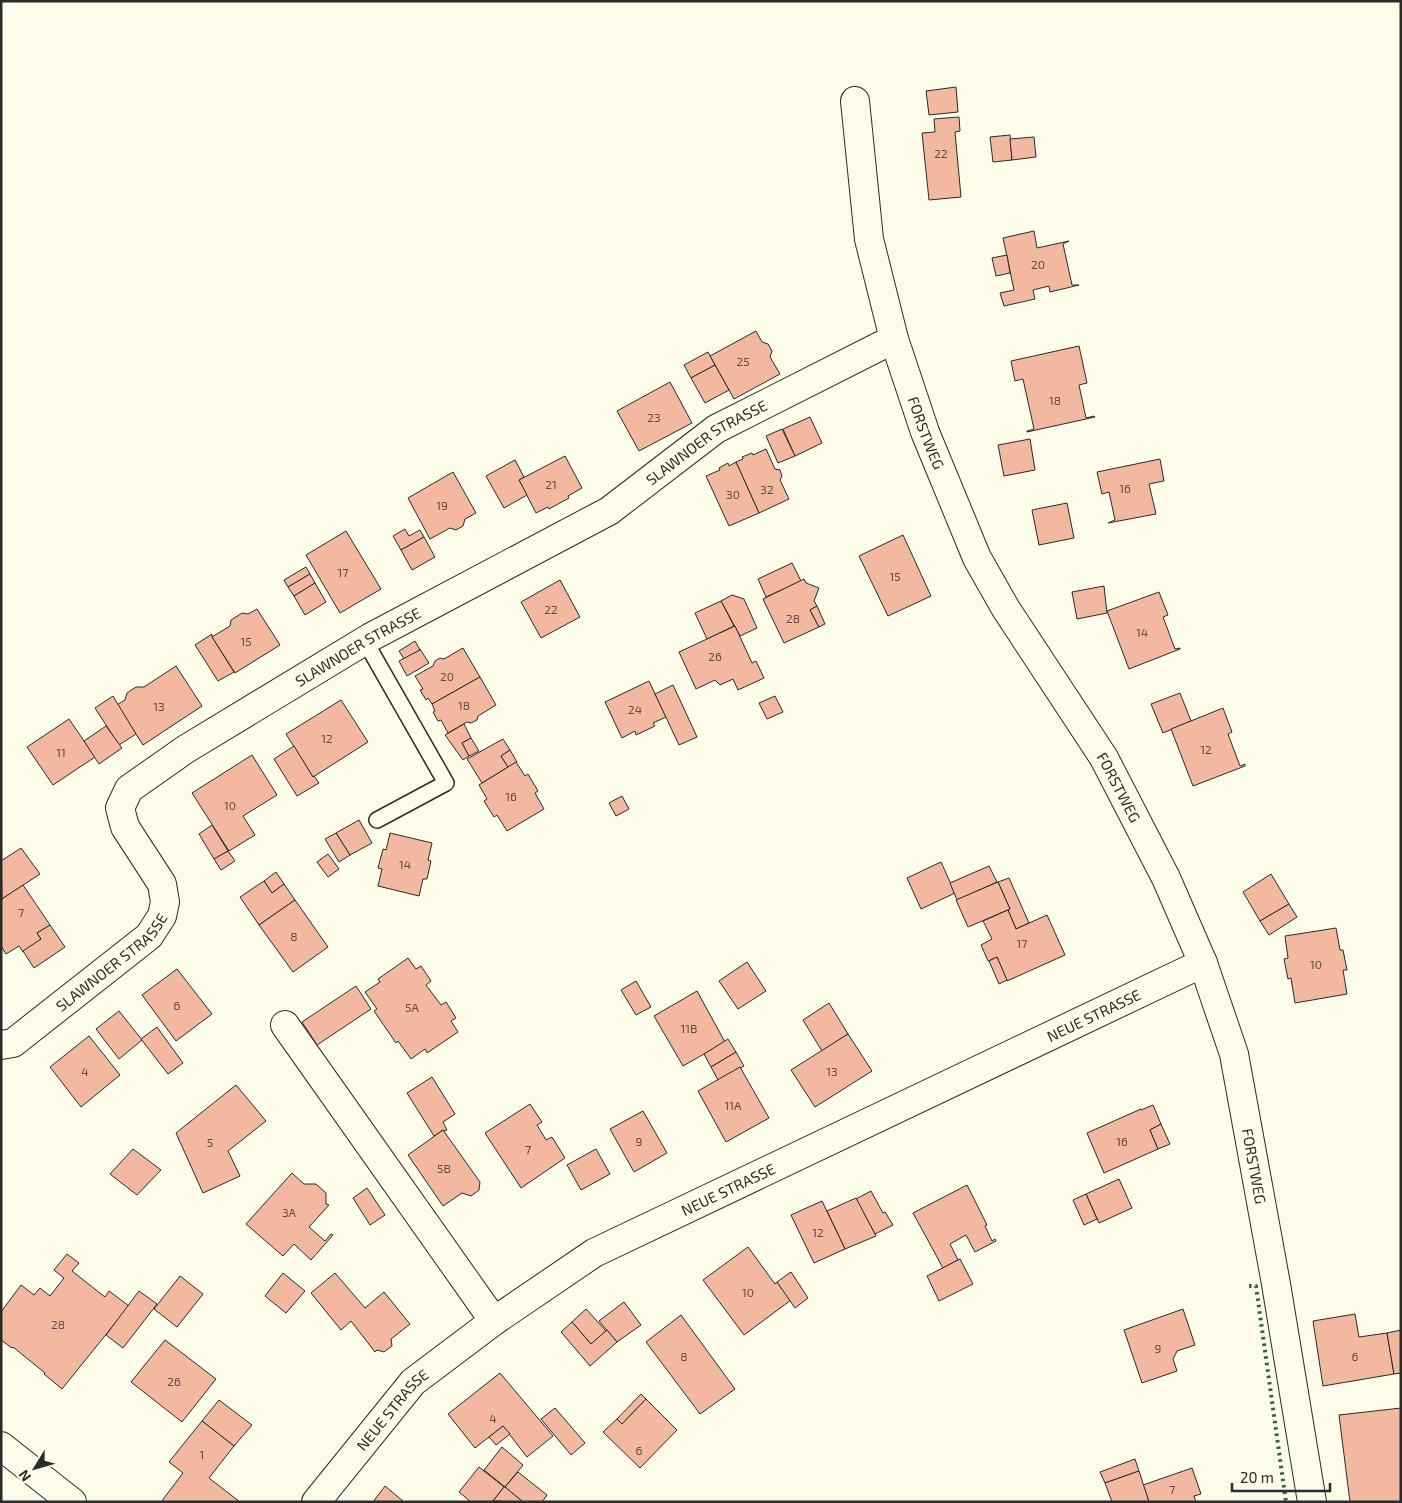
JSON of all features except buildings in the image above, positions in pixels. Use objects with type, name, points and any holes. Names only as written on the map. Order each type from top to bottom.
[{"type":"street","name":"FORSTWEG","points":[[855,101],[869,239],[894,339],[925,432],[977,558],[1006,609],[1104,758],[1166,878],[1202,963],[1234,1054],[1269,1246],[1312,1502]]},
{"type":"street","name":"SLAWNOER STRASSE","points":[[1,1045],[13,1043],[149,936],[162,916],[165,902],[162,884],[125,827],[120,808],[129,789],[186,750],[365,641],[609,511],[716,429],[894,339]]},
{"type":"street","name":"NEUE STRASSE","points":[[316,1502],[413,1382],[494,1320],[594,1254],[1202,963]]},
{"type":"street","points":[[285,1026],[494,1320]]},
{"type":"street","points":[[1,1446],[72,1502]]},
{"type":"lane","points":[[365,641],[446,783],[377,820]]},
{"type":"hedge","points":[[1249,1286],[1256,1286],[1286,1502]]}]
